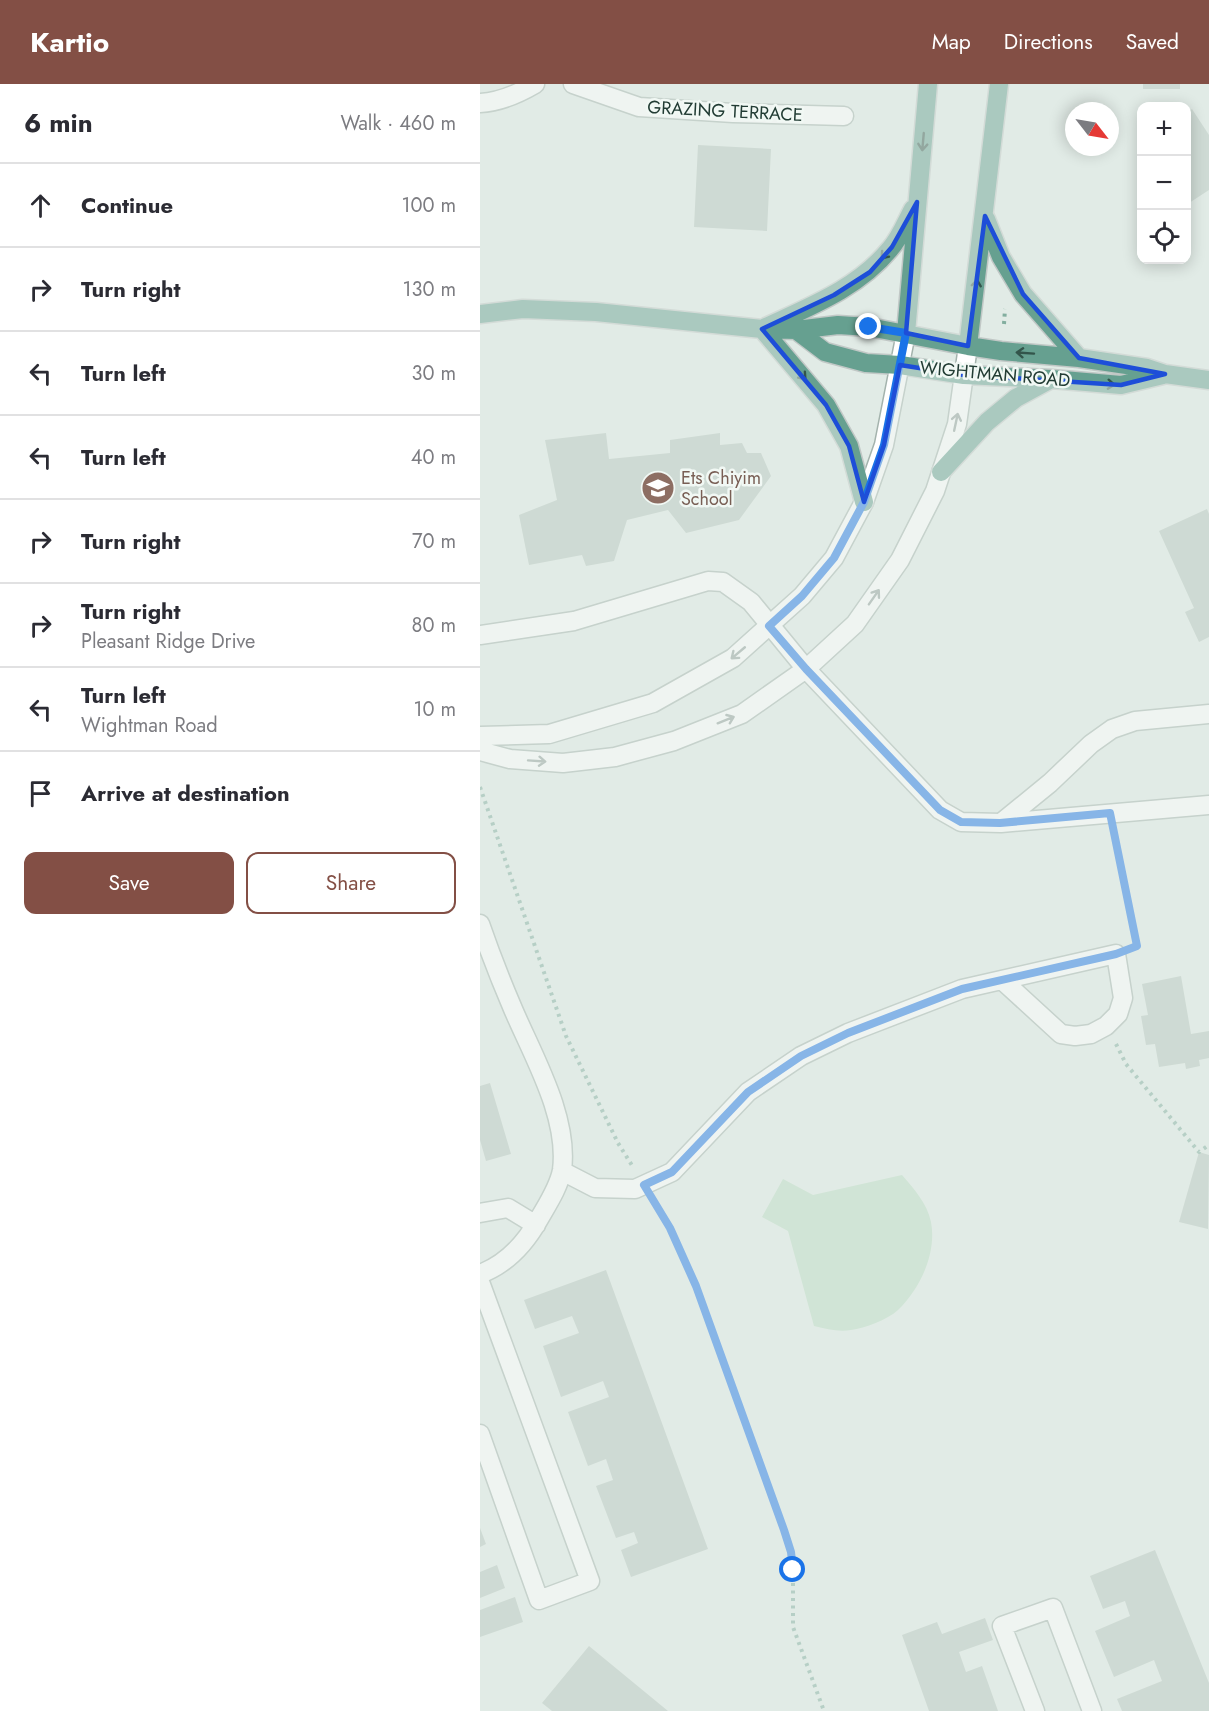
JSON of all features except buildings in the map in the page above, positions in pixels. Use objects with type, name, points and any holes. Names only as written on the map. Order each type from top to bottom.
[{"type":"main road","points":[[906,333],[928,84]]},
{"type":"main road","points":[[968,346],[999,84]]},
{"type":"main road","points":[[864,502],[849,446],[826,405],[762,329],[834,295],[870,272],[892,247],[917,202]]},
{"type":"main road","points":[[985,216],[1001,257],[1023,294],[1079,357]]},
{"type":"main road","name":"WIGHTMAN ROAD","points":[[480,314],[523,309],[596,312],[762,329],[796,330],[838,325],[869,327],[968,346],[1008,352],[1079,357],[1209,380]]},
{"type":"main road","name":"WIGHTMAN ROAD","points":[[796,330],[825,352],[866,363],[900,365],[964,375],[1121,385],[1165,374]]},
{"type":"main road","points":[[942,472],[987,422],[1016,398],[1051,379]]},
{"type":"street","points":[[480,103],[490,103],[520,93],[535,84]]},
{"type":"street","name":"GRAZING TERRACE","points":[[573,84],[639,106],[733,113],[844,116]]},
{"type":"street","points":[[480,736],[549,734],[653,703],[733,658],[802,596],[834,558],[864,502],[884,445],[906,333]]},
{"type":"street","points":[[480,751],[510,759],[563,763],[615,757],[674,741],[742,714],[806,669],[855,624],[900,561],[942,472],[957,424],[968,346]]},
{"type":"street","points":[[480,635],[574,621],[708,581],[723,582],[751,602],[806,669],[940,810],[961,822],[1000,823],[1209,805]]},
{"type":"street","points":[[1000,823],[1050,783],[1091,744],[1112,729],[1135,721],[1209,714]]},
{"type":"street","points":[[480,924],[498,975],[552,1099],[561,1139],[562,1171],[550,1201],[525,1241],[494,1269],[480,1274]]},
{"type":"street","points":[[562,1171],[595,1188],[635,1189],[644,1185],[672,1172],[748,1092],[801,1056],[848,1033],[962,989],[1116,954],[1123,998],[1118,1014],[1106,1026],[1091,1034],[1075,1036],[1061,1034],[1002,980]]},
{"type":"street","points":[[480,1213],[508,1208],[536,1225]]},
{"type":"street","points":[[480,1282],[590,1581],[539,1600],[480,1434]]},
{"type":"street","points":[[1035,1711],[1002,1626],[1053,1608],[1092,1711]]},
{"type":"path","points":[[998,308],[1005,308],[1004,324]]},
{"type":"path","points":[[480,787],[566,1036],[618,1143],[670,1228],[696,1286],[791,1552],[793,1627],[824,1711]]},
{"type":"path","points":[[1110,813],[1137,946],[1116,954]]},
{"type":"path","points":[[1106,1026],[1126,1064],[1198,1152],[1208,1146]]},
{"type":"highlighted area","points":[[917,202],[906,333],[968,346],[985,216],[1023,294],[1079,358],[1165,374],[1121,385],[964,375],[900,365],[884,445],[864,502],[849,446],[826,405],[762,329],[834,295],[870,272],[892,247]]},
{"type":"green space","points":[[902,1175],[923,1202],[931,1222],[929,1258],[920,1281],[898,1310],[876,1323],[846,1331],[814,1326],[788,1231],[762,1217],[783,1179],[813,1195]]},
{"type":"place","name":"Ets Chiyim School","points":[[658,488]]},
{"type":"route","points":[[793,1570],[791,1552],[784,1530],[696,1286],[670,1228],[644,1185],[672,1172],[748,1092],[801,1056],[848,1033],[962,989],[1116,954],[1137,946],[1110,813],[1000,823],[961,822],[940,810],[806,669],[769,626],[802,596],[834,558],[864,502],[884,445],[906,333],[869,327]]}]
